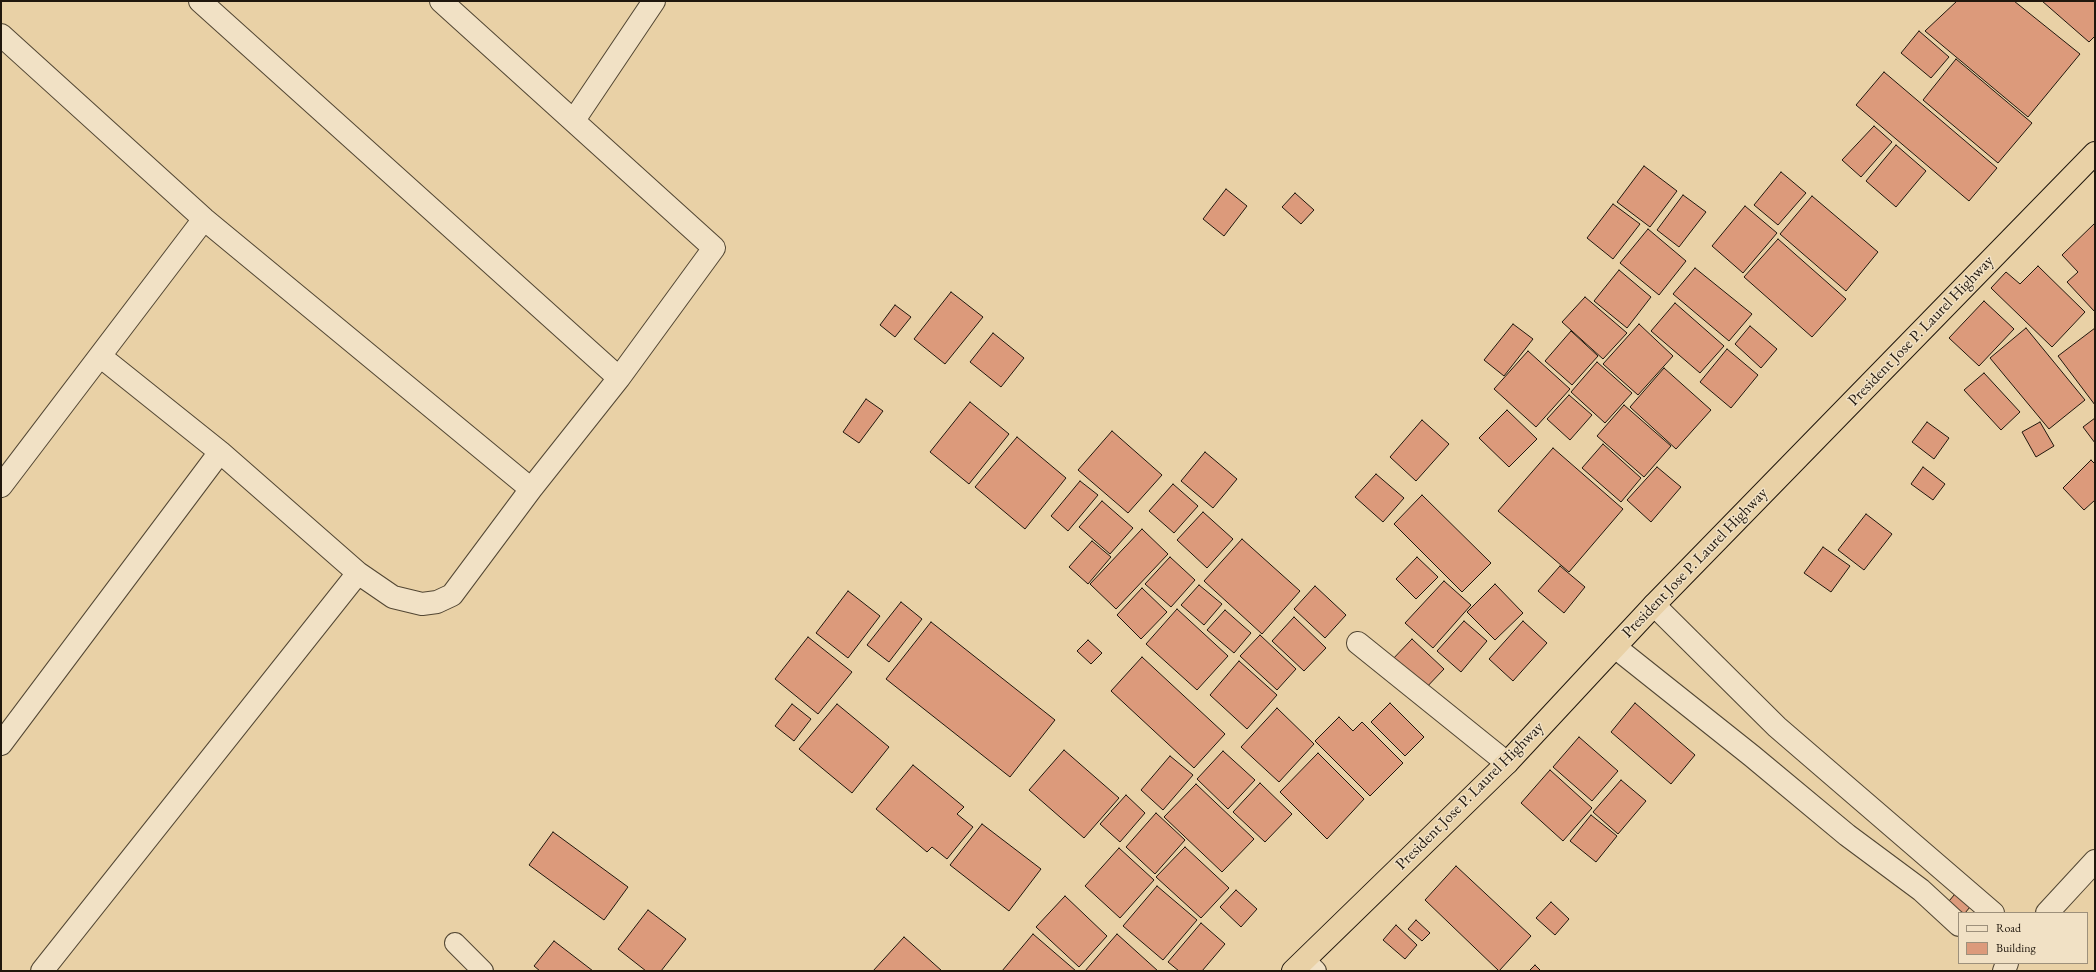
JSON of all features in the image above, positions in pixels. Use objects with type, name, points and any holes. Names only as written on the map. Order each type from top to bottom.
[{"type":"highway","name":"President Jose P. Laurel Highway","points":[[1304,967],[1507,763],[1654,605],[2095,153]]},
{"type":"street","points":[[200,1],[619,378]]},
{"type":"street","points":[[100,356],[220,452],[358,573],[393,597],[422,604],[437,602],[452,595],[531,489],[619,378],[714,248],[441,1]]},
{"type":"street","points":[[574,120],[654,1]]},
{"type":"street","points":[[1,35],[204,219],[531,489]]},
{"type":"street","points":[[1,486],[204,219]]},
{"type":"street","points":[[1,744],[220,452]]},
{"type":"street","points":[[42,971],[358,573]]},
{"type":"street","points":[[1654,605],[1777,727],[1992,912]]},
{"type":"street","points":[[1358,643],[1507,763]]},
{"type":"street","points":[[1615,647],[1752,756],[1847,835],[1921,890],[1958,924]]},
{"type":"street","points":[[1882,861],[1905,836]]},
{"type":"street","points":[[2048,912],[2095,861]]},
{"type":"lane","points":[[456,943],[483,971]]},
{"type":"building","points":[[1957,1],[2014,1],[2080,54],[2028,117],[1925,31]]},
{"type":"building","points":[[2042,1],[2095,1],[2095,36],[2089,42]]},
{"type":"building","points":[[1919,31],[1949,57],[1931,78],[1901,53]]},
{"type":"building","points":[[1956,59],[2032,123],[1998,163],[1923,100]]},
{"type":"building","points":[[1884,72],[1997,168],[1969,201],[1856,105]]},
{"type":"building","points":[[1874,126],[1892,142],[1861,177],[1842,160]]},
{"type":"building","points":[[1896,145],[1926,171],[1896,207],[1866,181]]},
{"type":"building","points":[[1644,166],[1677,191],[1650,227],[1617,202]]},
{"type":"building","points":[[1781,172],[1806,193],[1778,225],[1754,205]]},
{"type":"building","points":[[1226,189],[1247,206],[1224,236],[1203,219]]},
{"type":"building","points":[[1295,193],[1314,210],[1301,224],[1282,207]]},
{"type":"building","points":[[1683,195],[1706,212],[1679,247],[1657,230]]},
{"type":"building","points":[[1812,196],[1878,252],[1846,291],[1780,234]]},
{"type":"building","points":[[1613,204],[1640,224],[1613,259],[1587,238]]},
{"type":"building","points":[[1745,206],[1777,233],[1743,273],[1712,246]]},
{"type":"building","points":[[2095,223],[2095,312],[2067,282],[2078,272],[2062,255]]},
{"type":"building","points":[[1648,229],[1686,261],[1659,295],[1620,263]]},
{"type":"building","points":[[1778,239],[1846,299],[1812,337],[1744,277]]},
{"type":"building","points":[[2038,266],[2085,312],[2052,347],[1991,288],[2006,272],[2020,284]]},
{"type":"building","points":[[1695,268],[1752,314],[1729,341],[1673,294]]},
{"type":"building","points":[[1619,270],[1651,297],[1627,328],[1594,301]]},
{"type":"building","points":[[951,292],[983,317],[945,364],[914,339]]},
{"type":"building","points":[[1585,297],[1627,333],[1603,359],[1562,322]]},
{"type":"building","points":[[1984,301],[2014,329],[1979,366],[1949,338]]},
{"type":"building","points":[[1675,303],[1724,346],[1700,373],[1651,331]]},
{"type":"building","points":[[895,305],[911,317],[895,337],[880,325]]},
{"type":"building","points":[[1513,324],[1533,339],[1504,376],[1484,360]]},
{"type":"building","points":[[1639,324],[1673,356],[1638,395],[1603,364]]},
{"type":"building","points":[[1750,326],[1777,349],[1761,368],[1735,344]]},
{"type":"building","points":[[2026,328],[2085,400],[2049,429],[1990,358]]},
{"type":"building","points":[[2095,328],[2095,405],[2058,356]]},
{"type":"building","points":[[1571,331],[1598,356],[1572,385],[1545,361]]},
{"type":"building","points":[[993,333],[1024,358],[1001,387],[970,362]]},
{"type":"building","points":[[1727,349],[1758,375],[1731,408],[1700,382]]},
{"type":"building","points":[[1528,351],[1570,389],[1536,427],[1494,389]]},
{"type":"building","points":[[1597,362],[1632,393],[1605,423],[1571,392]]},
{"type":"building","points":[[1664,368],[1711,410],[1676,449],[1630,407]]},
{"type":"building","points":[[1984,373],[2020,412],[2001,430],[1964,390]]},
{"type":"building","points":[[1569,395],[1592,415],[1570,440],[1547,419]]},
{"type":"building","points":[[866,399],[883,411],[859,443],[843,432]]},
{"type":"building","points":[[970,402],[1009,434],[969,484],[930,452]]},
{"type":"building","points":[[1624,405],[1671,446],[1644,477],[1597,436]]},
{"type":"building","points":[[1507,410],[1537,439],[1509,467],[1479,438]]},
{"type":"building","points":[[2095,418],[2095,443],[2083,427]]},
{"type":"building","points":[[1422,420],[1449,444],[1416,481],[1390,457]]},
{"type":"building","points":[[1927,422],[1949,438],[1934,459],[1912,442]]},
{"type":"building","points":[[2040,422],[2054,446],[2036,457],[2022,432]]},
{"type":"building","points":[[1112,431],[1162,475],[1128,513],[1078,470]]},
{"type":"building","points":[[1017,437],[1066,478],[1025,529],[975,487]]},
{"type":"building","points":[[1603,444],[1641,478],[1621,502],[1582,468]]},
{"type":"building","points":[[1553,448],[1623,509],[1569,572],[1498,511]]},
{"type":"building","points":[[1205,452],[1237,479],[1213,508],[1181,481]]},
{"type":"building","points":[[2091,460],[2095,464],[2095,500],[2084,510],[2063,488]]},
{"type":"building","points":[[1657,467],[1681,487],[1651,522],[1627,500]]},
{"type":"building","points":[[1923,467],[1945,484],[1933,500],[1911,484]]},
{"type":"building","points":[[1376,474],[1404,498],[1383,522],[1355,497]]},
{"type":"building","points":[[1080,481],[1098,495],[1068,531],[1051,516]]},
{"type":"building","points":[[1173,484],[1198,506],[1174,533],[1149,511]]},
{"type":"building","points":[[1422,495],[1491,563],[1462,592],[1394,524]]},
{"type":"building","points":[[1102,501],[1133,528],[1110,554],[1079,527]]},
{"type":"building","points":[[1203,512],[1233,539],[1207,568],[1177,540]]},
{"type":"building","points":[[1866,514],[1892,534],[1864,570],[1838,550]]},
{"type":"building","points":[[1142,529],[1168,554],[1116,609],[1090,584]]},
{"type":"building","points":[[1242,539],[1300,591],[1262,634],[1204,581]]},
{"type":"building","points":[[1092,541],[1111,557],[1088,584],[1069,567]]},
{"type":"building","points":[[1823,547],[1850,566],[1831,592],[1804,573]]},
{"type":"building","points":[[1170,557],[1195,580],[1171,607],[1145,584]]},
{"type":"building","points":[[1417,557],[1438,577],[1416,599],[1396,579]]},
{"type":"building","points":[[1560,566],[1585,587],[1564,613],[1538,591]]},
{"type":"building","points":[[1444,581],[1471,605],[1433,648],[1405,623]]},
{"type":"building","points":[[1495,584],[1523,613],[1495,640],[1467,612]]},
{"type":"building","points":[[1199,585],[1222,604],[1204,625],[1181,605]]},
{"type":"building","points":[[1315,586],[1346,615],[1325,638],[1294,609]]},
{"type":"building","points":[[1142,588],[1167,612],[1141,639],[1117,615]]},
{"type":"building","points":[[848,591],[880,616],[848,658],[816,633]]},
{"type":"building","points":[[901,602],[922,619],[889,662],[867,645]]},
{"type":"building","points":[[1177,609],[1228,656],[1197,690],[1146,644]]},
{"type":"building","points":[[1225,610],[1251,633],[1234,653],[1207,630]]},
{"type":"building","points":[[1294,617],[1326,648],[1304,671],[1272,641]]},
{"type":"building","points":[[1464,621],[1487,641],[1461,672],[1437,651]]},
{"type":"building","points":[[1523,621],[1547,643],[1513,681],[1489,659]]},
{"type":"building","points":[[931,622],[1055,720],[1010,777],[886,679]]},
{"type":"building","points":[[1260,635],[1296,669],[1277,690],[1240,656]]},
{"type":"building","points":[[808,637],[852,672],[818,714],[775,679]]},
{"type":"building","points":[[1412,639],[1444,669],[1422,692],[1390,662]]},
{"type":"building","points":[[1088,640],[1102,653],[1091,664],[1077,651]]},
{"type":"building","points":[[1142,657],[1225,734],[1194,768],[1111,691]]},
{"type":"building","points":[[1239,661],[1277,695],[1247,729],[1210,695]]},
{"type":"building","points":[[1390,703],[1424,737],[1405,756],[1371,722]]},
{"type":"building","points":[[1635,703],[1695,755],[1671,784],[1611,732]]},
{"type":"building","points":[[792,704],[811,719],[794,741],[775,726]]},
{"type":"building","points":[[837,704],[889,747],[852,793],[799,749]]},
{"type":"building","points":[[1277,708],[1314,744],[1279,782],[1241,747]]},
{"type":"building","points":[[1339,717],[1353,731],[1362,722],[1403,763],[1370,796],[1315,741]]},
{"type":"building","points":[[1579,737],[1618,771],[1592,801],[1553,767]]},
{"type":"building","points":[[1064,750],[1119,798],[1084,838],[1029,790]]},
{"type":"building","points":[[1223,751],[1255,780],[1228,809],[1197,779]]},
{"type":"building","points":[[1318,753],[1364,799],[1327,839],[1280,792]]},
{"type":"building","points":[[1170,756],[1193,775],[1163,810],[1141,790]]},
{"type":"building","points":[[913,765],[964,807],[957,814],[973,827],[947,859],[932,847],[927,852],[876,809]]},
{"type":"building","points":[[1550,770],[1592,808],[1563,841],[1521,803]]},
{"type":"building","points":[[1621,780],[1646,801],[1618,834],[1593,812]]},
{"type":"building","points":[[1260,783],[1292,814],[1265,842],[1233,812]]},
{"type":"building","points":[[1196,784],[1254,839],[1222,872],[1164,817]]},
{"type":"building","points":[[1126,795],[1145,813],[1120,842],[1100,824]]},
{"type":"building","points":[[1156,813],[1185,840],[1155,874],[1126,847]]},
{"type":"building","points":[[1591,815],[1617,836],[1596,862],[1570,841]]},
{"type":"building","points":[[982,824],[1041,869],[1009,911],[950,865]]},
{"type":"building","points":[[553,832],[628,887],[604,920],[529,865]]},
{"type":"building","points":[[1185,847],[1229,888],[1201,918],[1156,877]]},
{"type":"building","points":[[1119,848],[1154,880],[1120,918],[1085,886]]},
{"type":"building","points":[[1456,866],[1531,936],[1499,971],[1425,900]]},
{"type":"building","points":[[1157,886],[1197,920],[1163,960],[1123,926]]},
{"type":"building","points":[[1236,890],[1257,909],[1241,927],[1220,907]]},
{"type":"building","points":[[1955,894],[1970,907],[1966,912],[1943,908]]},
{"type":"building","points":[[1065,896],[1107,936],[1079,967],[1036,927]]},
{"type":"building","points":[[1551,902],[1569,919],[1555,935],[1536,918]]},
{"type":"building","points":[[648,910],[686,939],[661,971],[646,971],[618,949]]},
{"type":"building","points":[[1416,920],[1430,933],[1422,941],[1408,929]]},
{"type":"building","points":[[1201,923],[1225,944],[1202,971],[1179,971],[1168,962]]},
{"type":"building","points":[[1396,925],[1417,945],[1405,959],[1383,940]]},
{"type":"building","points":[[1033,934],[1076,971],[1002,971]]},
{"type":"building","points":[[1117,934],[1158,971],[1085,971]]},
{"type":"building","points":[[904,937],[942,971],[873,971]]},
{"type":"building","points":[[554,941],[593,971],[540,971],[534,966]]},
{"type":"building","points":[[1535,965],[1541,971],[1529,971]]}]
